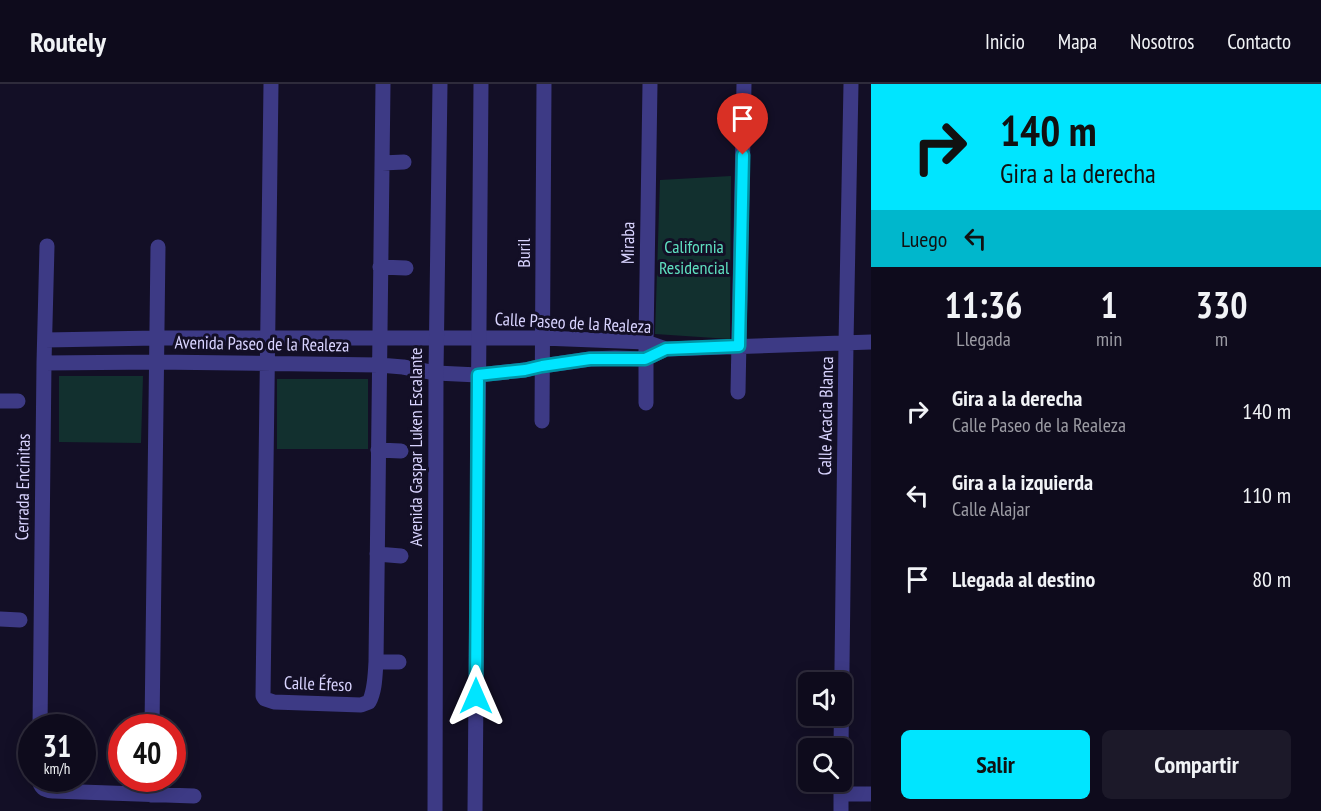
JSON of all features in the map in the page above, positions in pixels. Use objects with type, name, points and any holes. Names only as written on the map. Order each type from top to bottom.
[{"type":"street","points":[[267,362],[271,84]]},
{"type":"street","name":"Calle Éfeso","points":[[267,362],[263,696],[274,702],[365,704],[369,702],[373,691],[376,662],[383,84]]},
{"type":"street","name":"Avenida Gaspar Luken Escalante","points":[[435,811],[436,373],[440,84]]},
{"type":"street","points":[[475,811],[481,84]]},
{"type":"street","name":"Buril","points":[[542,421],[544,84]]},
{"type":"street","name":"Miraba","points":[[646,403],[650,84]]},
{"type":"street","points":[[738,392],[744,84]]},
{"type":"street","name":"Calle Acacia Blanca","points":[[842,738],[851,84]]},
{"type":"street","points":[[382,163],[404,162]]},
{"type":"street","name":"Cerrada Encinitas","points":[[40,714],[47,246]]},
{"type":"street","points":[[152,714],[158,247]]},
{"type":"street","points":[[380,267],[405,268]]},
{"type":"street","name":"Calle Paseo de la Realeza","points":[[478,339],[542,338],[645,342],[666,349],[871,342]]},
{"type":"street","name":"Avenida Paseo de la Realeza","points":[[45,340],[478,339]]},
{"type":"street","name":"Calle Paseo de la Realeza","points":[[478,375],[590,359],[645,359],[666,349]]},
{"type":"street","name":"Avenida Paseo de la Realeza","points":[[44,363],[267,362],[379,365],[436,373],[478,375]]},
{"type":"street","points":[[0,401],[18,401]]},
{"type":"street","points":[[378,450],[401,450]]},
{"type":"street","points":[[377,555],[401,556]]},
{"type":"street","points":[[0,619],[20,620]]},
{"type":"street","points":[[376,662],[399,662]]},
{"type":"street","points":[[852,790],[871,794]]},
{"type":"street","points":[[73,792],[194,796]]},
{"type":"street","points":[[841,792],[841,811]]},
{"type":"green space","name":"California Residencial","points":[[731,176],[730,339],[655,334],[660,180]]},
{"type":"green space","points":[[59,376],[143,376],[141,443],[59,442]]},
{"type":"green space","points":[[277,379],[368,379],[368,449],[277,449]]},
{"type":"route","points":[[476,696],[478,375],[525,370],[568,361],[645,359],[666,349],[739,346],[743,155]]}]
